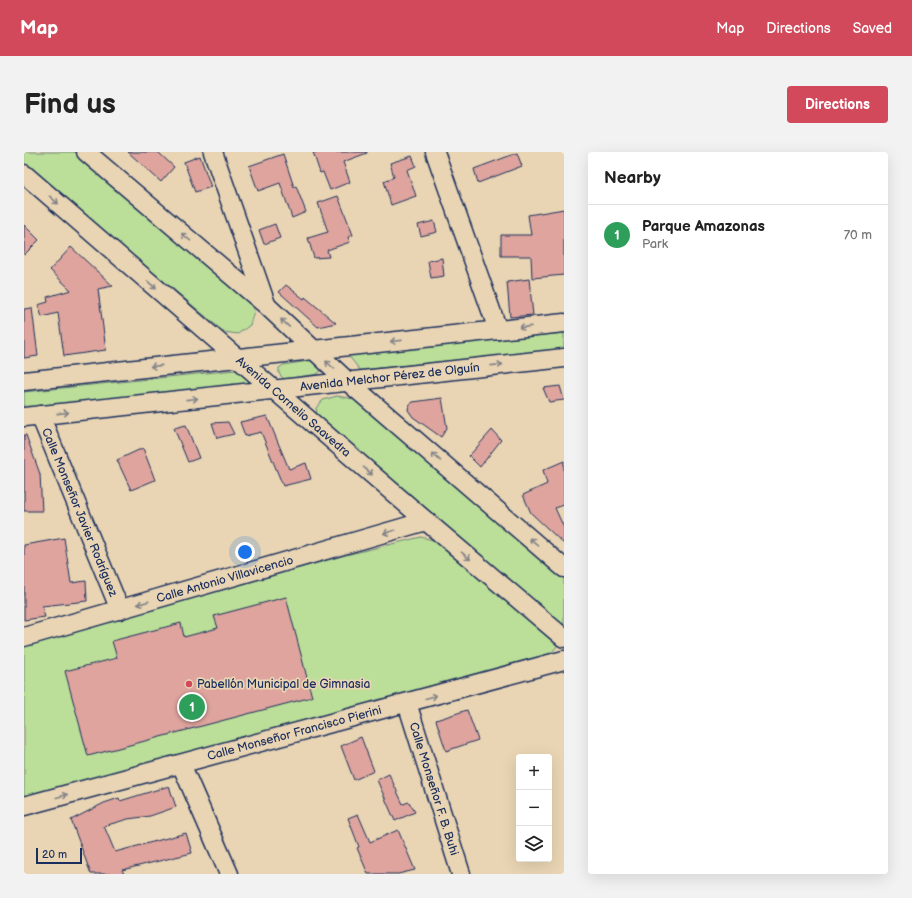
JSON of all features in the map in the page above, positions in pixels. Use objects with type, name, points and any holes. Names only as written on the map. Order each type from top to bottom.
[{"type":"street","points":[[86,152],[266,305],[347,381],[564,568]]},
{"type":"street","points":[[213,152],[266,305]]},
{"type":"street","points":[[435,152],[498,330]]},
{"type":"street","name":"Avenida Cornelio Saavedra","points":[[24,174],[426,522],[564,638]]},
{"type":"street","points":[[24,381],[564,323]]},
{"type":"street","name":"Avenida Melchor Pérez de Olguín","points":[[32,416],[274,391],[347,381],[564,358]]},
{"type":"street","name":"Calle Monseñor Javier Rodríguez","points":[[32,416],[120,610]]},
{"type":"street","name":"Calle Antonio Villavicencio","points":[[24,637],[426,522]]},
{"type":"street","name":"Calle Monseñor Francisco Pierini","points":[[24,806],[564,660]]},
{"type":"street","name":"Calle Monseñor F. B. Buhi","points":[[407,703],[461,874]]},
{"type":"street","points":[[181,764],[229,874]]},
{"type":"green space","points":[[24,152],[75,152],[247,297],[254,311],[250,325],[238,334],[224,332],[24,163]]},
{"type":"green space","points":[[564,333],[564,349],[360,370],[348,355]]},
{"type":"green space","points":[[315,360],[322,368],[318,374],[284,379],[279,374],[279,368],[283,365]]},
{"type":"green space","points":[[235,370],[243,374],[249,380],[246,386],[24,408],[24,392]]},
{"type":"green space","points":[[337,396],[354,399],[564,578],[564,629],[318,420],[316,408],[323,400]]},
{"type":"green space","points":[[421,537],[437,541],[558,645],[548,657],[24,798],[24,646],[346,555]]},
{"type":"building","points":[[128,152],[158,152],[174,167],[161,182]]},
{"type":"building","points":[[313,152],[367,153],[343,162],[350,182],[330,190],[323,172],[320,173]]},
{"type":"building","points":[[517,153],[522,166],[478,183],[474,169]]},
{"type":"building","points":[[283,154],[294,187],[296,186],[306,212],[292,218],[280,183],[258,191],[249,166]]},
{"type":"building","points":[[200,156],[211,187],[195,192],[184,162]]},
{"type":"building","points":[[412,156],[416,166],[407,170],[416,196],[391,205],[384,181],[394,177],[390,163]]},
{"type":"building","points":[[338,196],[353,235],[348,237],[350,242],[327,250],[329,257],[314,258],[308,238],[328,232],[318,203]]},
{"type":"building","points":[[564,209],[564,275],[532,278],[531,256],[501,256],[501,235],[531,235],[528,215]]},
{"type":"building","points":[[434,221],[437,232],[421,236],[418,225]]},
{"type":"building","points":[[275,224],[280,238],[264,244],[259,230]]},
{"type":"building","points":[[24,225],[39,240],[24,255]]},
{"type":"building","points":[[71,247],[113,286],[98,289],[106,350],[64,356],[58,313],[42,317],[38,305],[48,302],[47,297],[71,290],[50,270]]},
{"type":"building","points":[[442,258],[444,276],[431,278],[428,261]]},
{"type":"building","points":[[529,279],[533,315],[510,317],[507,282]]},
{"type":"building","points":[[286,285],[304,299],[305,297],[336,323],[318,327],[279,292]]},
{"type":"building","points":[[32,308],[38,356],[24,358],[24,309]]},
{"type":"building","points":[[560,386],[564,400],[549,402],[543,388]]},
{"type":"building","points":[[442,398],[447,428],[441,437],[413,417],[408,410],[409,405],[413,402]]},
{"type":"building","points":[[267,416],[289,469],[306,463],[311,479],[283,486],[261,432],[245,436],[240,422]]},
{"type":"building","points":[[228,422],[234,434],[217,438],[212,423]]},
{"type":"building","points":[[186,425],[199,458],[188,462],[174,428]]},
{"type":"building","points":[[492,430],[501,440],[480,467],[469,456]]},
{"type":"building","points":[[24,435],[26,435],[40,474],[42,511],[24,511]]},
{"type":"building","points":[[143,448],[155,480],[131,490],[117,460]]},
{"type":"building","points":[[564,461],[564,505],[555,508],[564,528],[564,544],[531,513],[523,495],[547,484],[543,470]]},
{"type":"building","points":[[64,538],[71,583],[86,581],[87,601],[42,606],[45,617],[24,620],[24,545]]},
{"type":"building","name":"Pabellón Municipal de Gimnasia","points":[[286,597],[312,697],[88,756],[65,671],[117,658],[112,641],[181,623],[184,637],[218,628],[214,616]]},
{"type":"building","points":[[467,710],[478,740],[446,751],[436,720]]},
{"type":"building","points":[[361,737],[374,771],[354,780],[341,746]]},
{"type":"building","points":[[389,774],[403,804],[409,802],[415,812],[395,821],[377,780]]},
{"type":"building","points":[[169,786],[176,807],[150,816],[128,819],[104,826],[115,852],[186,833],[192,853],[122,870],[124,874],[91,874],[71,820],[104,803],[119,798],[120,801]]},
{"type":"building","points":[[358,814],[370,842],[398,830],[415,870],[398,874],[368,874],[357,848],[359,847],[348,818]]},
{"type":"place","name":"Pabellón Municipal de Gimnasia","points":[[189,684]]},
{"type":"place","name":"Parque Amazonas","points":[[192,707]]}]
